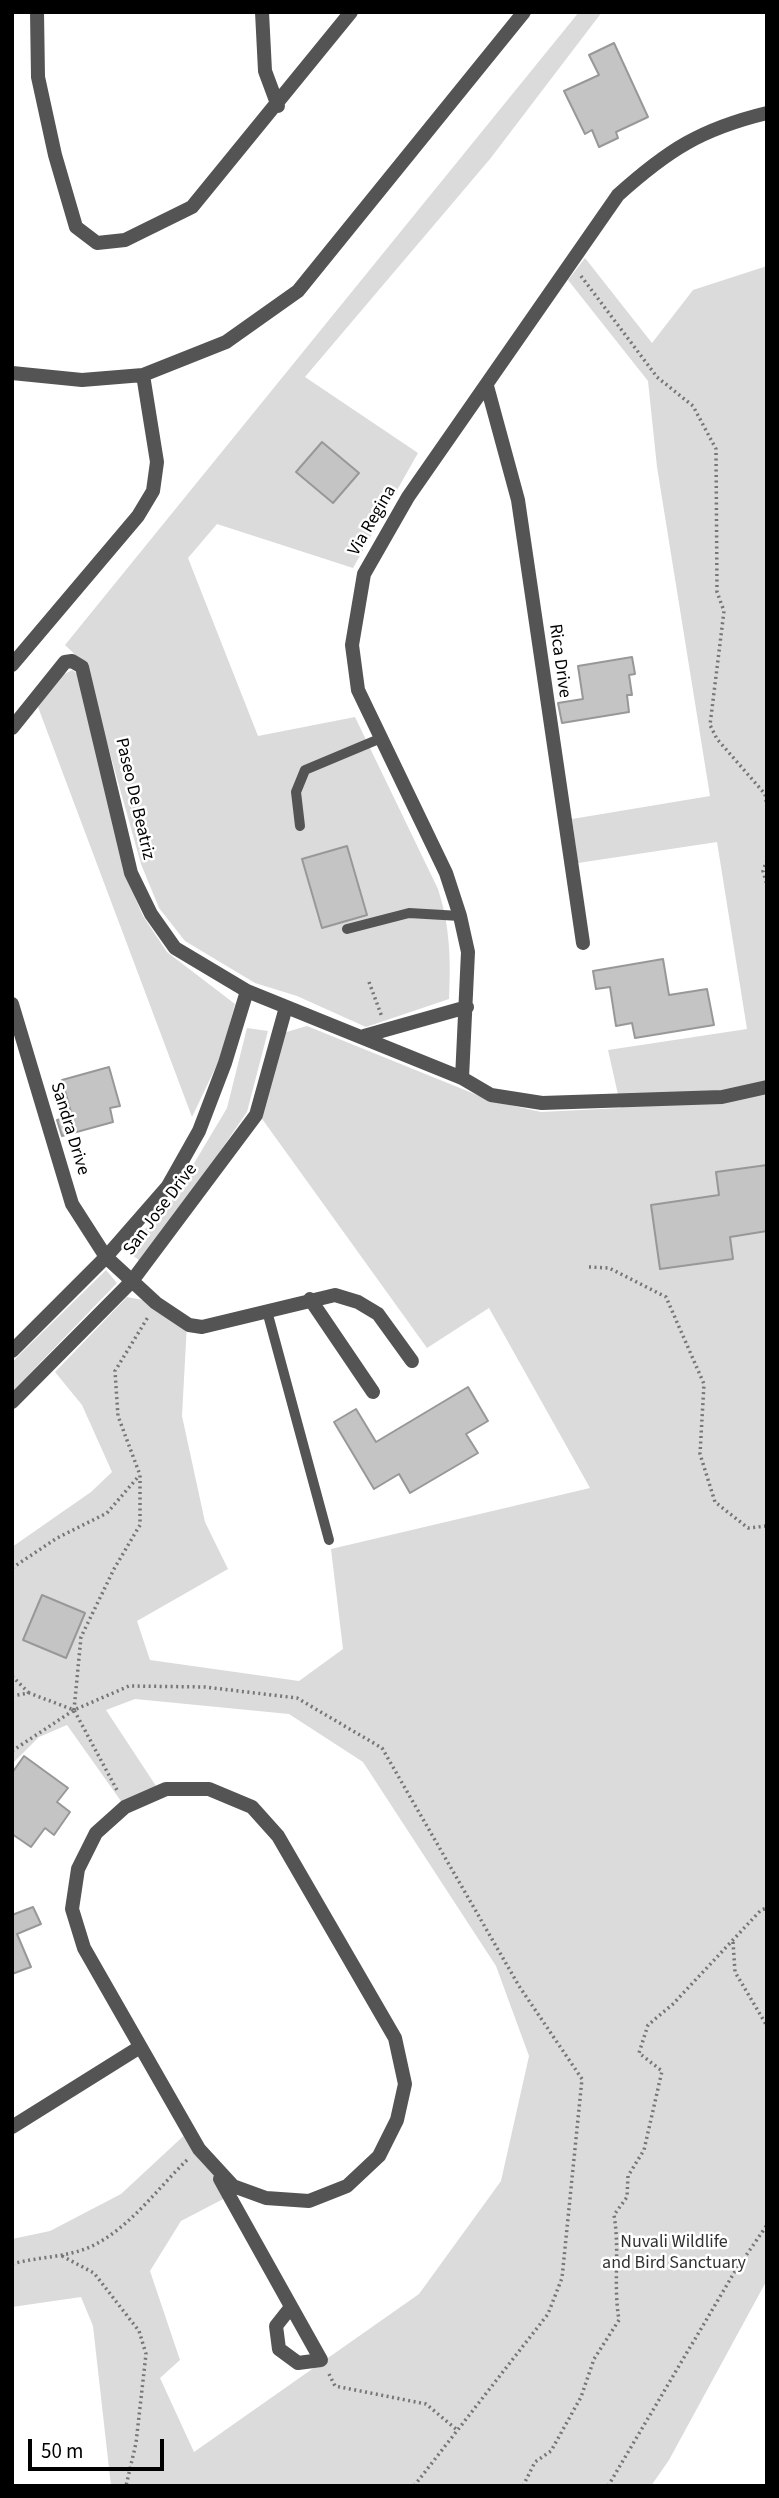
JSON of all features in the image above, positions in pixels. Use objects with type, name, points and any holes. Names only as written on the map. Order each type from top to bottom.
[{"type":"street","points":[[37,12],[38,77],[55,155],[76,228],[97,243],[125,240],[192,207],[278,106],[351,12]]},
{"type":"street","points":[[262,12],[265,71],[278,106]]},
{"type":"street","points":[[12,373],[82,380],[143,375],[226,342],[298,291],[524,12]]},
{"type":"street","name":"Via Regina","points":[[462,1078],[468,952],[446,873],[379,739],[358,690],[352,645],[364,574],[408,497],[618,195],[661,158],[722,124],[767,113]]},
{"type":"street","points":[[13,661],[138,516],[153,491],[157,462],[143,375]]},
{"type":"street","name":"Rica Drive","points":[[487,386],[517,500],[583,943]]},
{"type":"street","name":"Paseo De Beatriz","points":[[12,729],[65,662],[72,661],[82,667],[131,873],[151,914],[175,948],[247,991]]},
{"type":"street","points":[[247,991],[462,1078],[491,1095],[542,1103],[722,1097],[767,1087]]},
{"type":"street","name":"San Jose Drive","points":[[12,1350],[106,1257],[168,1186],[199,1131],[225,1063],[247,991]]},
{"type":"street","name":"Sandra Drive","points":[[12,1004],[72,1204],[106,1257],[156,1303],[189,1325],[202,1327],[335,1295],[358,1302],[378,1314],[412,1361]]},
{"type":"street","name":"San Jose Drive","points":[[12,1402],[132,1281],[256,1115],[286,1007]]},
{"type":"street","points":[[363,1037],[467,1007]]},
{"type":"street","points":[[310,1299],[373,1392]]},
{"type":"street","points":[[166,1789],[209,1789],[252,1807],[278,1836],[395,2038],[405,2084],[397,2120],[379,2156],[347,2186],[309,2201],[267,2198],[233,2186],[213,2167],[199,2149],[140,2047],[84,1948],[72,1909],[78,1869],[96,1833],[125,1807],[166,1789]]},
{"type":"street","points":[[12,2127],[140,2047]]},
{"type":"street","points":[[213,2167],[321,2360],[298,2363],[279,2349],[276,2326],[291,2307]]},
{"type":"lane","points":[[300,826],[296,792],[305,770],[379,739]]},
{"type":"lane","points":[[346,929],[409,913],[460,916]]},
{"type":"lane","points":[[267,1311],[329,1540]]},
{"type":"path","points":[[572,263],[657,377],[693,406],[716,449],[718,592],[724,611],[710,725],[717,739],[765,794],[767,806]]},
{"type":"path","points":[[767,860],[763,871],[767,885]]},
{"type":"path","points":[[369,982],[387,1032]]},
{"type":"path","points":[[589,1268],[609,1268],[666,1297],[704,1384],[700,1454],[715,1502],[748,1528],[767,1526]]},
{"type":"path","points":[[125,1807],[74,1710],[81,1637],[140,1525],[140,1475],[118,1416],[115,1371],[156,1303]]},
{"type":"path","points":[[12,1569],[57,1538],[107,1514],[140,1475]]},
{"type":"path","points":[[12,1675],[29,1693],[74,1710]]},
{"type":"path","points":[[12,1751],[74,1710],[129,1686],[205,1687],[297,1698],[382,1748],[519,1986],[582,2079],[562,2278],[548,2314],[414,2486]]},
{"type":"path","points":[[12,1696],[29,1693]]},
{"type":"path","points":[[523,2486],[536,2462],[551,2451],[581,2397],[594,2359],[619,2320],[614,2292],[618,2238],[614,2215],[627,2197],[628,2175],[644,2150],[662,2071],[639,2053],[648,2025],[673,2004],[767,1908]]},
{"type":"path","points":[[733,1942],[735,1972],[767,2026]]},
{"type":"path","points":[[12,2264],[62,2256],[96,2244],[133,2216],[199,2149]]},
{"type":"path","points":[[608,2486],[734,2273],[767,2225]]},
{"type":"path","points":[[62,2256],[94,2273],[139,2331],[146,2354],[136,2443],[126,2486]]},
{"type":"path","points":[[321,2360],[335,2386],[426,2404],[456,2429]]},
{"type":"green space","points":[[579,12],[602,12],[490,159],[305,377],[418,453],[353,568],[217,524],[188,558],[258,736],[355,717],[438,889],[449,943],[449,999],[366,1027],[297,996],[255,983],[185,941],[159,908],[141,864],[85,664],[65,645]]},
{"type":"green space","name":"Nuvali Wildlife and Bird Sanctuary","points":[[585,258],[652,343],[693,290],[767,266],[767,2280],[669,2460],[651,2486],[111,2486],[93,2326],[81,2297],[12,2307],[12,2239],[50,2231],[121,2194],[191,2129],[227,2197],[181,2221],[150,2271],[180,2360],[160,2378],[194,2452],[419,2294],[501,2181],[529,2056],[496,1966],[363,1762],[289,1714],[135,1699],[106,1710],[156,1786],[123,1804],[67,1725],[39,1737],[12,1764],[12,1547],[91,1492],[112,1472],[82,1405],[55,1372],[127,1297],[148,1301],[187,1323],[182,1416],[205,1522],[228,1569],[137,1621],[150,1660],[299,1681],[343,1649],[331,1549],[590,1488],[489,1308],[427,1348],[260,1116],[283,1033],[307,1026],[492,1101],[541,1112],[621,1108],[608,1050],[747,1029],[717,842],[578,863],[572,819],[710,796],[657,467],[648,381],[568,280]]},
{"type":"green space","points":[[72,670],[79,675],[100,737],[123,870],[143,916],[167,952],[235,1004],[221,1056],[192,1117],[38,707],[61,676]]},
{"type":"green space","points":[[247,1028],[268,1031],[247,1112],[180,1210],[139,1260],[125,1250],[171,1202],[227,1108]]},
{"type":"green space","points":[[106,1270],[117,1283],[12,1392],[12,1362]]},
{"type":"building","points":[[614,43],[648,117],[616,132],[618,138],[599,147],[592,130],[585,134],[564,91],[599,75],[589,55]]},
{"type":"building","points":[[322,442],[359,473],[333,503],[296,472]]},
{"type":"building","points":[[632,657],[635,674],[629,675],[632,695],[627,695],[629,712],[562,723],[558,703],[583,699],[578,666]]},
{"type":"building","points":[[347,846],[367,915],[322,928],[302,859]]},
{"type":"building","points":[[663,959],[669,995],[707,989],[714,1025],[635,1038],[632,1023],[616,1026],[610,987],[596,989],[593,971]]},
{"type":"building","points":[[109,1067],[120,1106],[110,1108],[113,1122],[62,1136],[57,1120],[72,1116],[62,1080]]},
{"type":"building","points":[[767,1165],[767,1231],[730,1237],[733,1259],[660,1269],[651,1205],[719,1195],[716,1172]]},
{"type":"building","points":[[468,1387],[488,1421],[466,1434],[478,1453],[410,1493],[399,1474],[374,1489],[334,1422],[356,1409],[376,1442]]},
{"type":"building","points":[[42,1595],[85,1613],[66,1658],[23,1640]]},
{"type":"building","points":[[24,1756],[68,1788],[57,1802],[70,1812],[54,1835],[45,1828],[31,1847],[12,1834],[12,1773]]},
{"type":"building","points":[[33,1907],[41,1924],[17,1934],[31,1967],[12,1974],[12,1915]]}]
